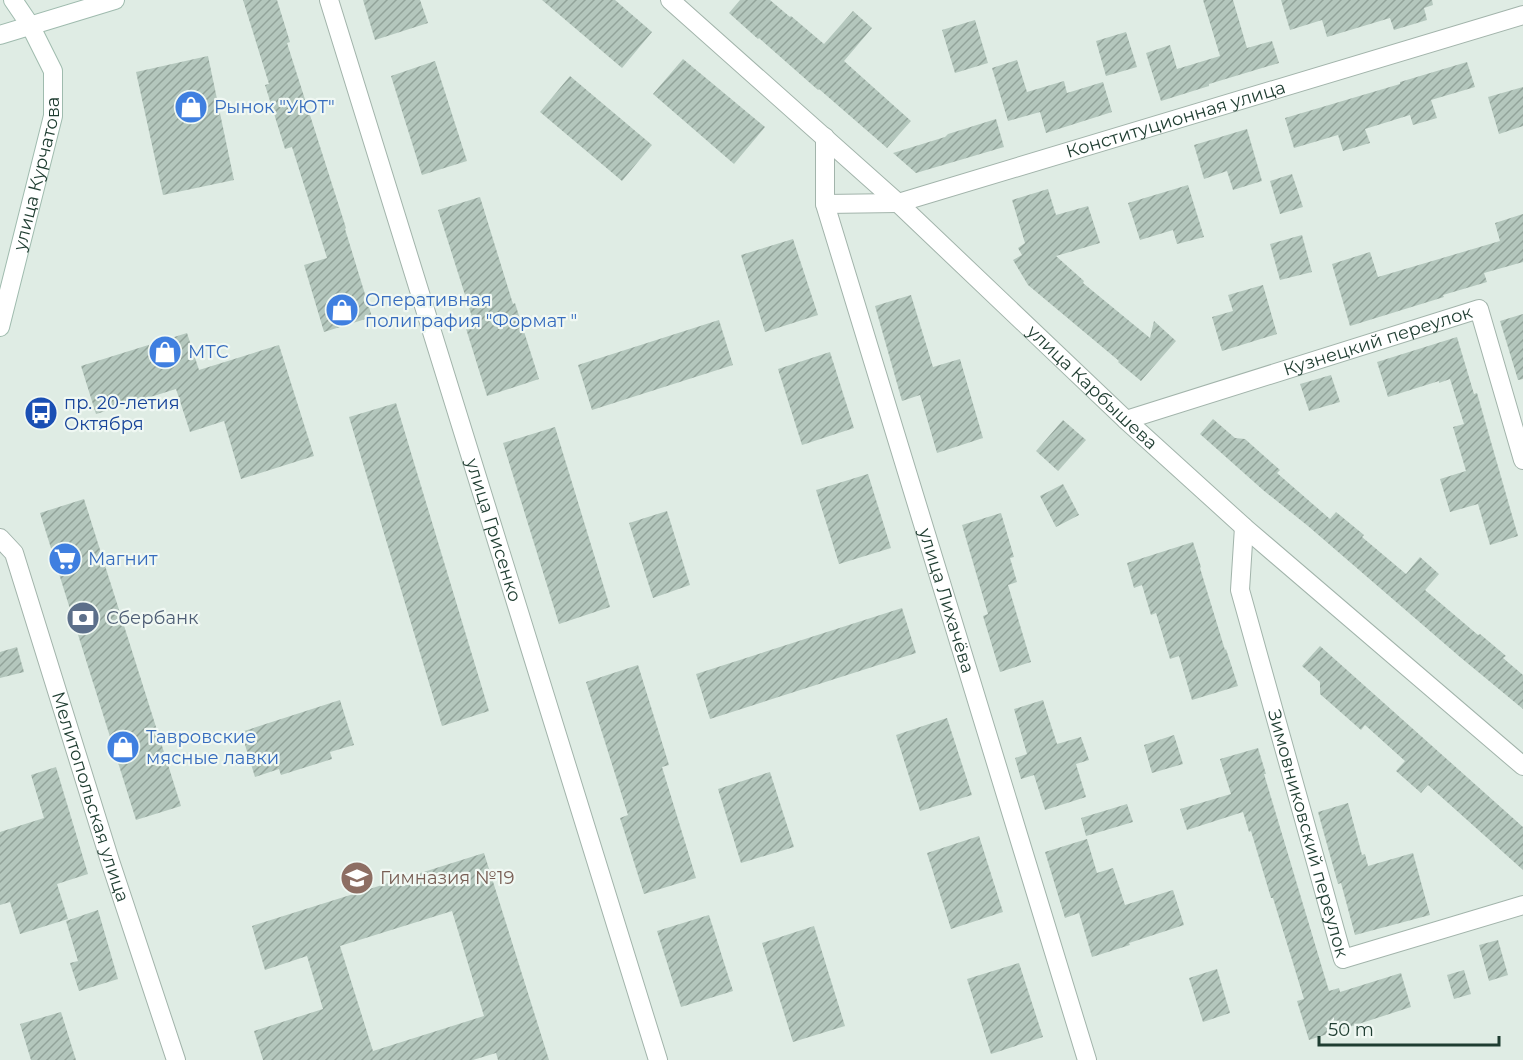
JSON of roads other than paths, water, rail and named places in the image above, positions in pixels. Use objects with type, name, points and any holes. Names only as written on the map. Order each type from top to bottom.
[{"type":"street","name":"улица Курчатова","points":[[0,327],[53,116],[52,71],[30,25],[13,0]]},
{"type":"street","points":[[0,35],[116,0]]},
{"type":"street","name":"улица Грисенко","points":[[329,0],[658,1060]]},
{"type":"street","name":"улица Карбышева","points":[[670,0],[898,203],[1126,420],[1244,527],[1523,766]]},
{"type":"street","name":"Конституционная улица","points":[[825,204],[898,203],[1523,15]]},
{"type":"street","name":"улица Лихачёва","points":[[825,137],[825,204],[1087,1060]]},
{"type":"street","name":"Кузнецкий переулок","points":[[1126,420],[1479,309],[1523,460]]},
{"type":"street","name":"Зимовниковский переулок","points":[[1244,527],[1240,590],[1343,959],[1523,905]]},
{"type":"street","name":"Мелитопольская улица","points":[[0,538],[14,553],[110,861],[176,1060]]},
{"type":"place","name":"Рынок \"УЮТ\"","points":[[191,107]]},
{"type":"place","name":"Оперативная полиграфия \"Формат \"","points":[[342,310]]},
{"type":"place","name":"МТС","points":[[165,352]]},
{"type":"place","name":"пр. 20-летия Октября","points":[[41,413]]},
{"type":"place","name":"Магнит","points":[[65,559]]},
{"type":"place","name":"Сбербанк","points":[[83,618]]},
{"type":"place","name":"Тавровские мясные лавки","points":[[123,747]]},
{"type":"place","name":"Гимназия №19","points":[[357,878]]}]
